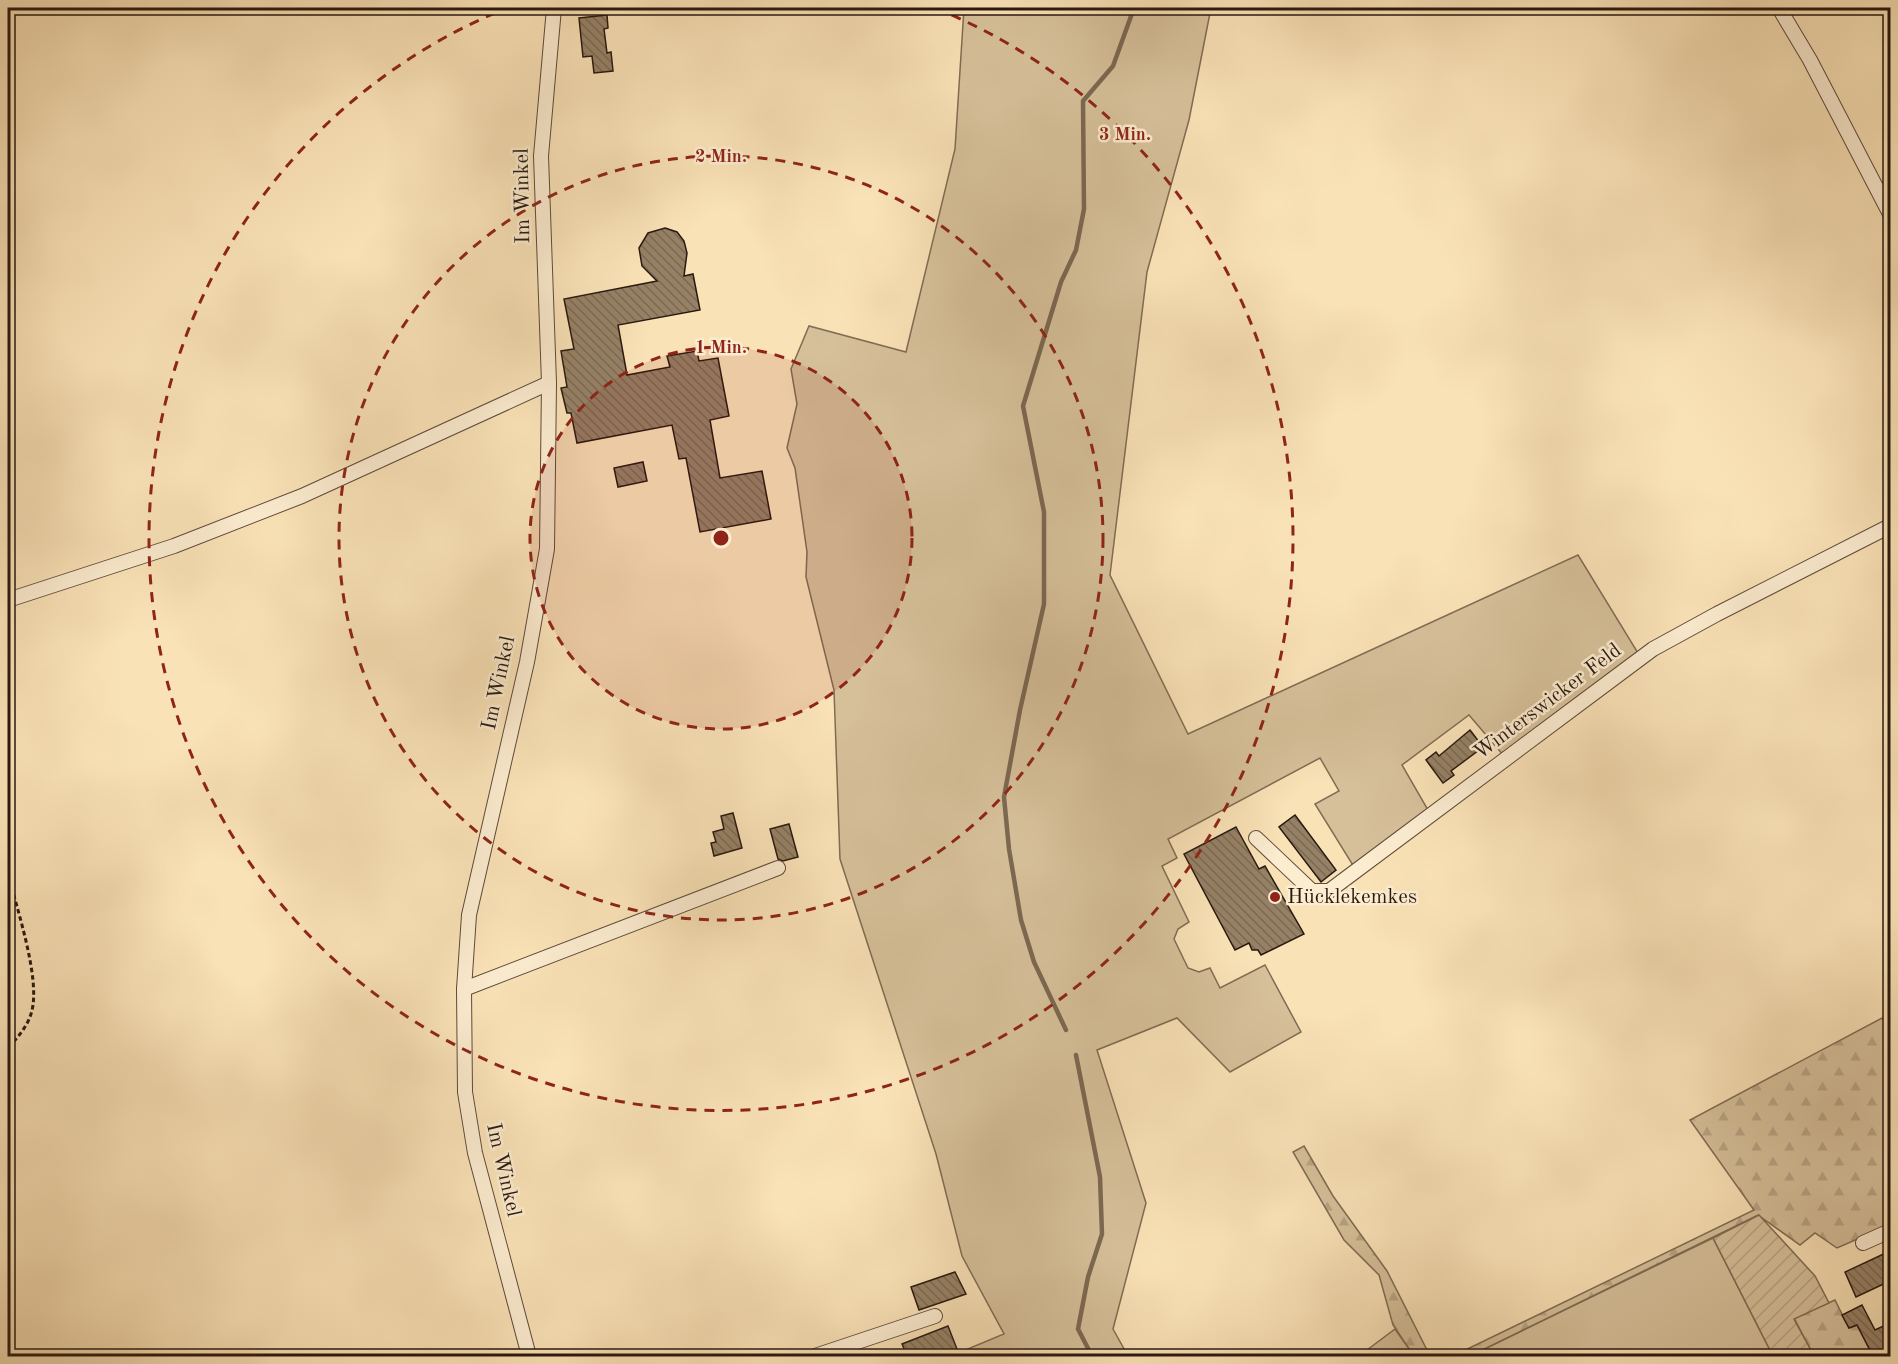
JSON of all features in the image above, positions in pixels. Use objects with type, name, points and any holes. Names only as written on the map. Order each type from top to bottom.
[{"type":"street","name":"Im Winkel","points":[[529,1356],[475,1153],[465,1092],[464,989],[469,915],[527,662],[547,549],[549,383],[541,156],[554,8]]},
{"type":"street","points":[[1779,8],[1810,60],[1890,214]]},
{"type":"street","points":[[8,600],[174,546],[303,496],[549,383]]},
{"type":"street","name":"Winterswicker Feld","points":[[1256,838],[1312,891],[1329,891],[1653,650],[1717,614],[1890,526]]},
{"type":"street","points":[[464,989],[778,868]]},
{"type":"street","points":[[1863,1243],[1890,1231]]},
{"type":"street","points":[[815,1356],[935,1316]]},
{"type":"path","points":[[8,873],[29,960],[33,989],[32,1013],[22,1033],[8,1048]]},
{"type":"green space","points":[[964,8],[1211,8],[1189,120],[1147,272],[1110,575],[1188,734],[1578,555],[1638,653],[1504,756],[1469,715],[1402,765],[1428,810],[1354,867],[1315,804],[1339,791],[1320,758],[1168,839],[1177,858],[1162,866],[1189,922],[1178,929],[1174,939],[1188,968],[1199,972],[1210,968],[1220,988],[1265,965],[1301,1032],[1230,1072],[1177,1018],[1097,1050],[1146,1203],[1113,1329],[1128,1356],[951,1356],[1004,1334],[962,1256],[936,1154],[840,859],[834,690],[806,577],[807,552],[795,468],[787,448],[797,404],[791,369],[809,326],[906,352],[955,149]]},
{"type":"green space","points":[[1882,1018],[1890,1033],[1890,1225],[1837,1248],[1815,1233],[1800,1245],[1758,1215],[1470,1356],[1453,1356],[1754,1210],[1690,1120]]},
{"type":"green space","points":[[1304,1146],[1333,1196],[1387,1271],[1430,1356],[1414,1356],[1393,1325],[1379,1275],[1344,1240],[1293,1152]]},
{"type":"green space","points":[[1759,1215],[1815,1276],[1829,1303],[1794,1319],[1814,1356],[1773,1356],[1713,1238]]},
{"type":"green space","points":[[1713,1238],[1773,1356],[1470,1356]]},
{"type":"green space","points":[[1835,1300],[1849,1328],[1857,1325],[1873,1356],[1814,1356],[1794,1318]]},
{"type":"green space","points":[[1395,1329],[1414,1356],[1359,1356]]},
{"type":"building","points":[[607,15],[608,28],[604,29],[607,53],[611,52],[613,71],[594,73],[592,56],[583,57],[579,18]]},
{"type":"building","points":[[665,228],[677,232],[684,241],[687,253],[684,276],[693,274],[700,310],[618,325],[627,375],[670,367],[667,356],[697,351],[699,361],[718,358],[729,416],[710,420],[720,478],[762,471],[771,519],[700,532],[686,458],[679,459],[672,425],[577,443],[571,413],[567,413],[561,388],[567,387],[561,351],[574,349],[564,299],[657,281],[642,266],[639,248],[648,233]]},
{"type":"building","points":[[643,462],[647,481],[618,487],[614,468]]},
{"type":"building","points":[[1470,730],[1483,747],[1451,771],[1454,775],[1443,783],[1426,760],[1436,752],[1439,756]]},
{"type":"building","points":[[733,813],[742,848],[714,856],[711,843],[716,842],[713,832],[724,829],[721,816]]},
{"type":"building","points":[[1295,815],[1336,870],[1321,882],[1279,827]]},
{"type":"building","points":[[789,824],[798,857],[783,861],[778,859],[770,829]]},
{"type":"building","points":[[1236,827],[1259,869],[1265,866],[1304,934],[1261,955],[1258,950],[1252,950],[1249,943],[1235,950],[1184,854]]},
{"type":"building","points":[[1890,1251],[1890,1281],[1856,1297],[1845,1272]]},
{"type":"building","points":[[955,1272],[966,1294],[919,1310],[911,1287]]},
{"type":"building","points":[[1862,1305],[1875,1330],[1890,1323],[1890,1353],[1873,1356],[1857,1325],[1849,1328],[1842,1315]]},
{"type":"building","points":[[948,1326],[957,1349],[939,1356],[907,1356],[902,1344]]},
{"type":"waterway","points":[[1066,1030],[1034,962],[1021,920],[1009,849],[1004,797],[1020,710],[1044,604],[1044,512],[1023,406],[1061,282],[1076,250],[1084,209],[1083,101],[1113,66],[1134,8]]},
{"type":"waterway","points":[[1076,1055],[1100,1177],[1102,1234],[1088,1277],[1078,1329],[1092,1356]]},
{"type":"place","name":"Hücklekemkes","points":[[1275,897]]}]
